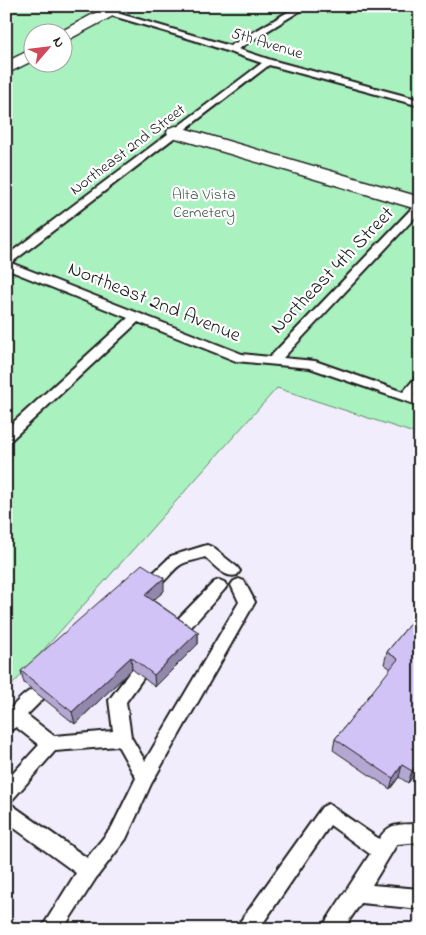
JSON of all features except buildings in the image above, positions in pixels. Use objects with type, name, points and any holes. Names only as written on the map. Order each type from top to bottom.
[{"type":"street","points":[[72,33],[114,10]]},
{"type":"street","points":[[6,69],[22,60]]},
{"type":"street","points":[[176,132],[420,205]]},
{"type":"lane","points":[[232,50],[304,6]]},
{"type":"lane","name":"5th Avenue","points":[[114,10],[268,62],[420,103]]},
{"type":"lane","name":"Northeast 2nd Street","points":[[6,263],[268,62]]},
{"type":"lane","name":"Northeast 4th Street","points":[[273,360],[420,205]]},
{"type":"lane","name":"Northeast 2nd Avenue","points":[[6,263],[240,358],[311,364],[420,402]]},
{"type":"lane","points":[[6,437],[137,316]]},
{"type":"lane","points":[[406,397],[420,380]]},
{"type":"lane","points":[[50,929],[89,871],[119,833],[145,778],[247,602],[236,578],[207,551],[176,560],[153,582]]},
{"type":"lane","points":[[178,630],[219,586]]},
{"type":"lane","points":[[138,674],[117,700],[123,738],[145,778]]},
{"type":"lane","points":[[37,694],[11,720],[50,744],[123,738]]},
{"type":"lane","points":[[6,794],[50,744]]},
{"type":"lane","points":[[6,811],[89,871]]},
{"type":"lane","points":[[247,929],[328,813],[381,852]]},
{"type":"lane","points":[[331,929],[392,835],[420,833]]},
{"type":"lane","points":[[356,893],[420,900]]},
{"type":"shaded area","points":[[277,388],[420,435],[420,929],[6,929],[6,692]]},
{"type":"green space","name":"Alta Vista Cemetery","points":[[6,6],[420,6],[420,435],[277,388],[6,692]]}]
